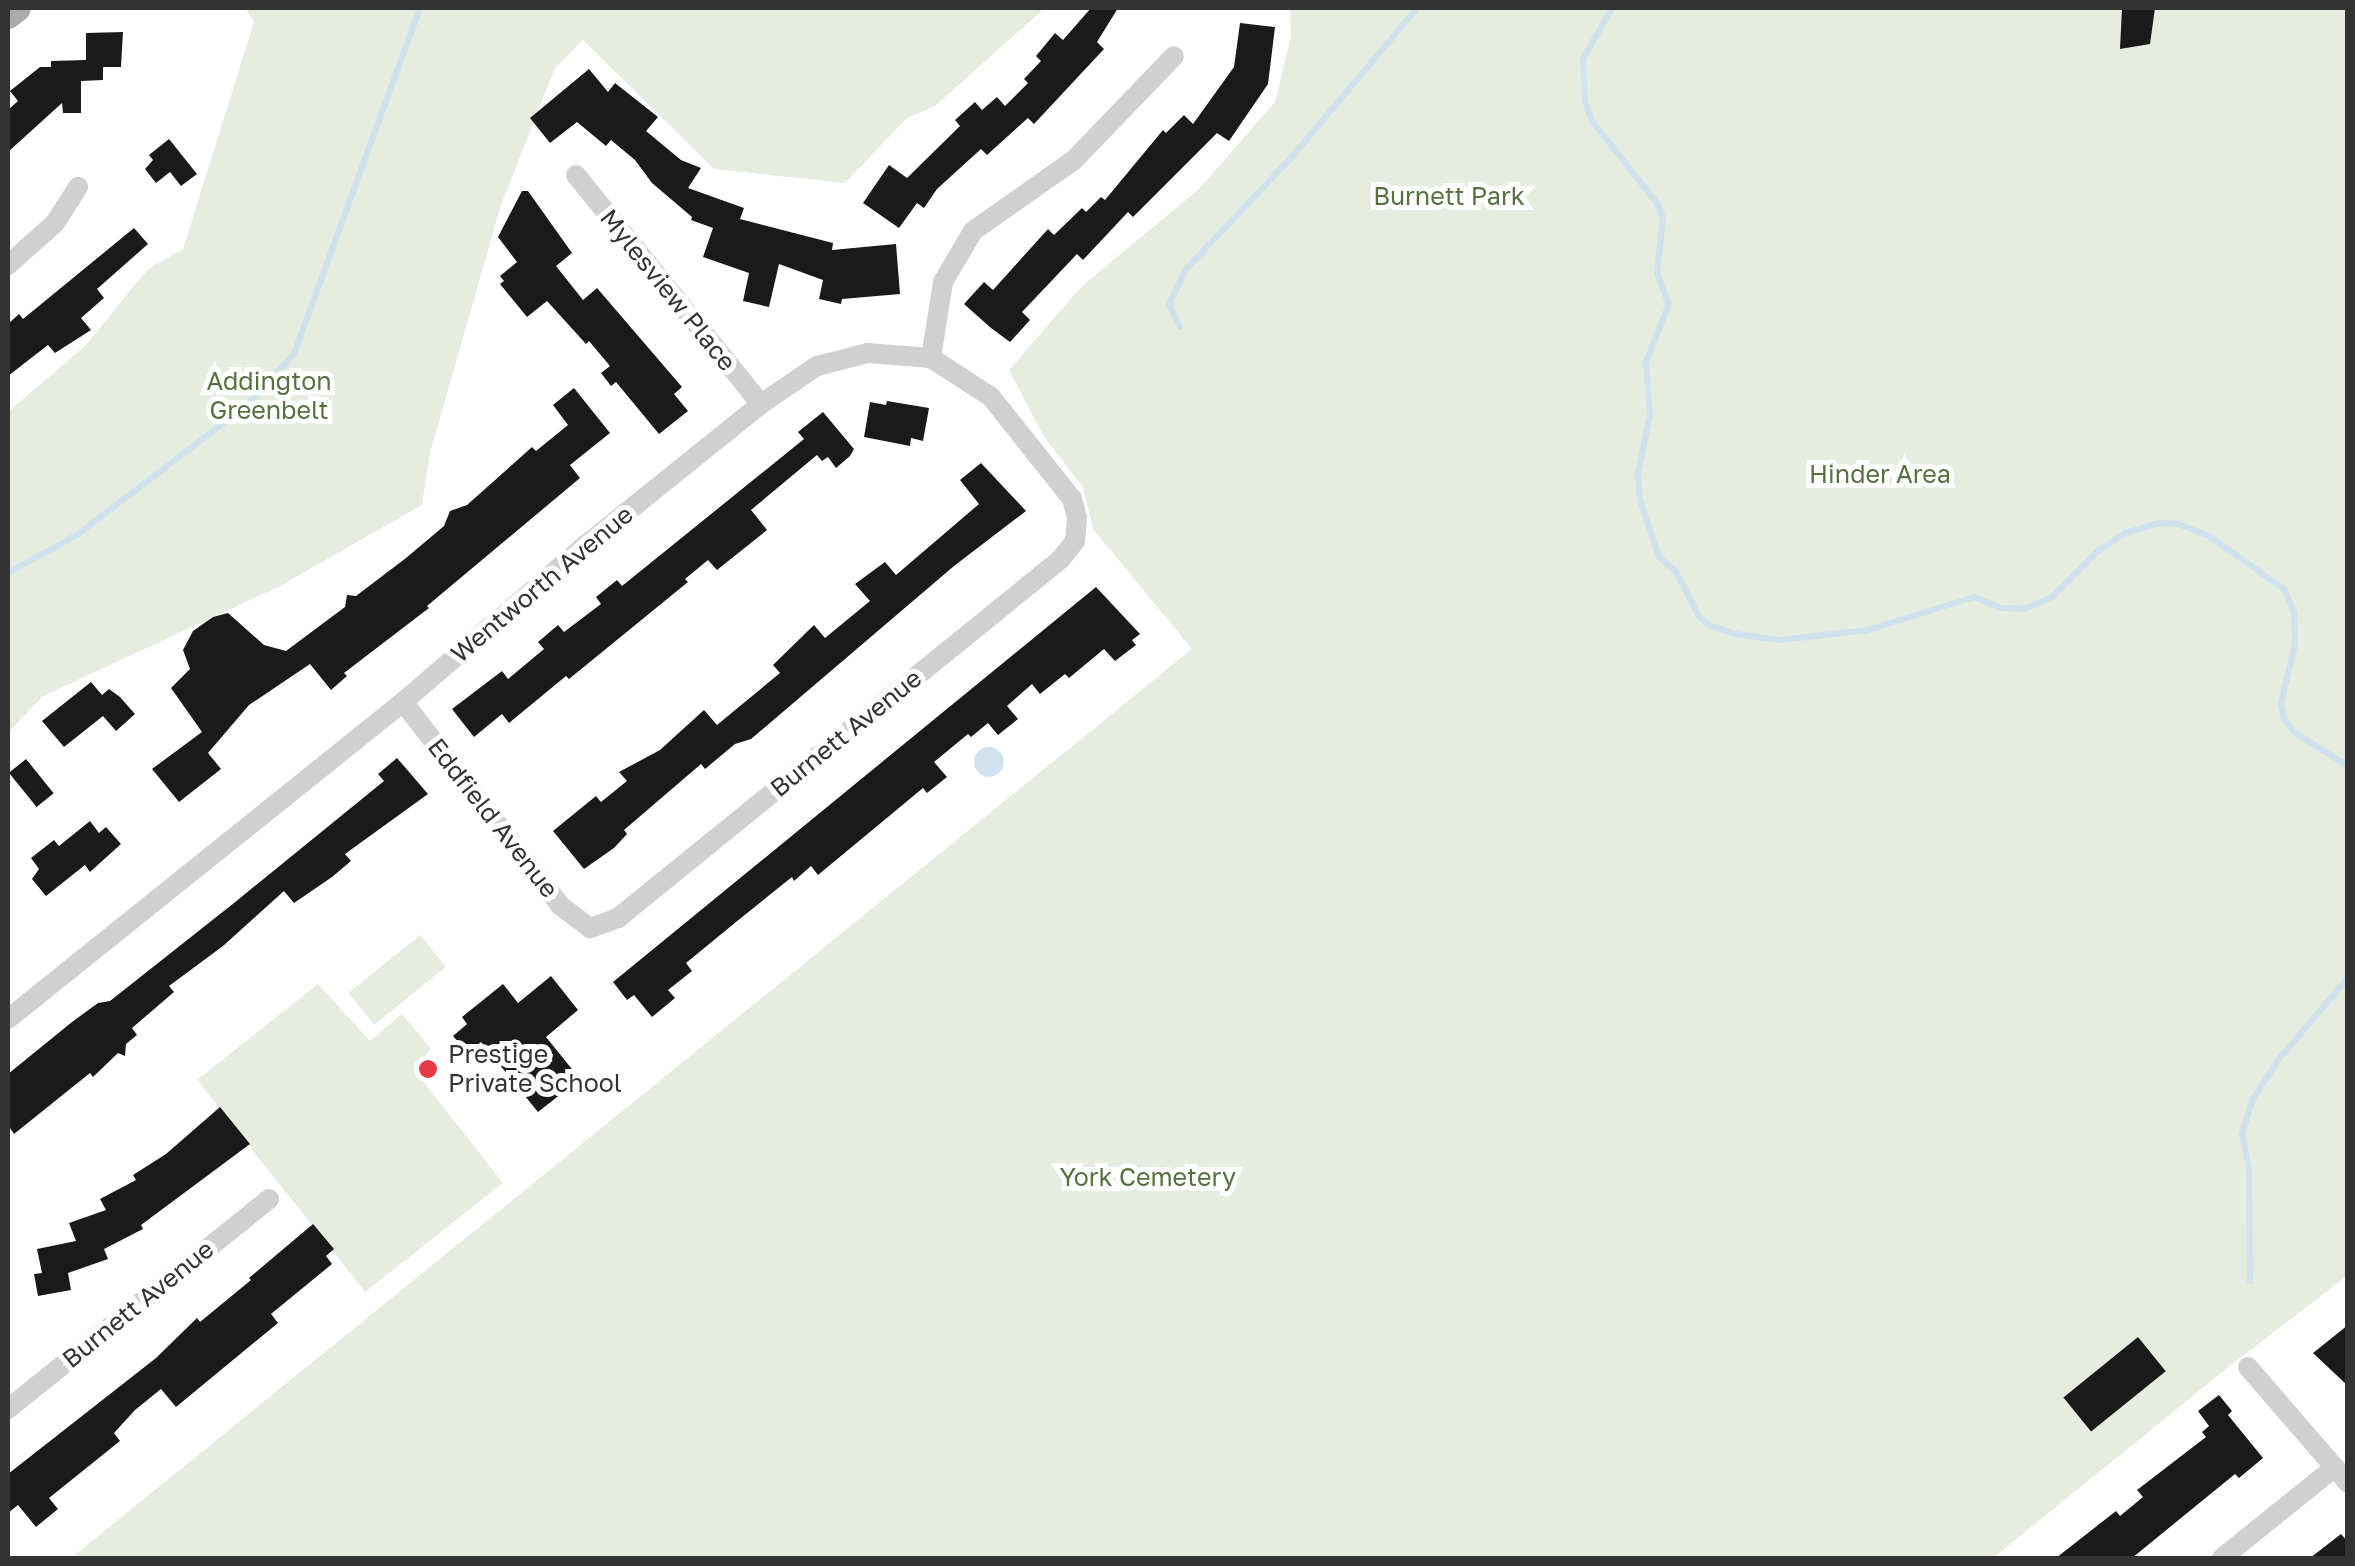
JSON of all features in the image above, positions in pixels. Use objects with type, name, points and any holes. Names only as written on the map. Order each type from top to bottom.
[{"type":"main road","points":[[8,15],[17,8]]},
{"type":"street","points":[[930,358],[944,282],[973,231],[1074,160],[1174,56]]},
{"type":"street","name":"Mylesview Place","points":[[576,175],[761,404]]},
{"type":"street","points":[[8,265],[55,223],[78,188]]},
{"type":"street","name":"Wentworth Avenue","points":[[8,1019],[403,702],[761,404],[817,366],[868,353],[930,358],[992,397],[1072,499],[1077,518]]},
{"type":"street","name":"Burnett Avenue","points":[[590,928],[618,918],[1060,560],[1074,541],[1077,518]]},
{"type":"street","name":"Eddfield Avenue","points":[[403,702],[560,904],[590,928]]},
{"type":"street","name":"Burnett Avenue","points":[[8,1409],[269,1199]]},
{"type":"street","points":[[2222,1558],[2341,1475],[2248,1367]]},
{"type":"green space","name":"Addington Greenbelt","points":[[245,8],[1045,8],[935,106],[907,118],[845,183],[714,169],[583,40],[555,68],[501,205],[430,453],[422,505],[280,586],[43,696],[8,733],[8,412],[85,346],[148,269],[183,249],[254,22]]},
{"type":"green space","points":[[1290,8],[2347,8],[2347,1276],[1993,1558],[71,1558],[1192,649],[1093,529],[1083,487],[1044,437],[1009,370],[1082,286],[1199,189],[1275,102],[1291,36]]},
{"type":"green space","points":[[420,935],[446,967],[374,1025],[349,993]]},
{"type":"green space","points":[[318,984],[370,1041],[402,1014],[431,1048],[415,1071],[503,1183],[365,1292],[197,1080]]},
{"type":"water","points":[[989,747],[1003,756],[1004,762],[995,776],[989,777],[975,768],[974,762],[983,748]]},
{"type":"building","points":[[1091,8],[1118,8],[1097,42],[1104,49],[1034,124],[1028,118],[987,155],[981,149],[937,189],[924,208],[917,203],[899,228],[863,203],[889,165],[907,178],[960,126],[955,120],[975,102],[982,110],[997,97],[1005,106],[1028,83],[1024,79],[1041,61],[1036,56],[1055,33],[1063,40]]},
{"type":"building","points":[[2122,8],[2155,8],[2150,44],[2120,49]]},
{"type":"building","points":[[1240,23],[1275,27],[1268,84],[1229,141],[1217,133],[1133,217],[1128,212],[1083,260],[1077,254],[1022,312],[1030,320],[1010,342],[964,304],[984,282],[993,290],[1048,229],[1054,235],[1082,208],[1086,212],[1101,197],[1105,200],[1163,130],[1166,133],[1184,115],[1193,124],[1234,67]]},
{"type":"building","points":[[123,32],[121,67],[103,67],[103,80],[81,81],[81,113],[63,113],[62,103],[8,152],[8,110],[18,101],[10,91],[40,67],[51,67],[51,61],[86,60],[86,33]]},
{"type":"building","points":[[589,69],[608,92],[615,83],[658,117],[646,131],[681,160],[701,168],[688,188],[744,208],[740,219],[833,243],[832,250],[896,244],[900,294],[842,299],[841,304],[819,299],[823,280],[779,264],[769,307],[743,301],[749,273],[703,257],[713,228],[691,220],[652,183],[635,160],[611,140],[606,146],[577,122],[550,143],[530,118]]},
{"type":"building","points":[[169,139],[197,174],[181,186],[170,172],[156,183],[145,169],[153,160],[149,155]]},
{"type":"building","points":[[522,191],[528,191],[572,253],[556,266],[583,300],[597,288],[682,387],[674,394],[688,411],[659,434],[616,382],[611,386],[601,373],[610,366],[589,341],[586,344],[547,301],[527,317],[500,284],[504,281],[500,276],[517,262],[498,237]]},
{"type":"building","points":[[134,228],[148,244],[97,289],[104,298],[81,318],[91,330],[55,353],[48,345],[8,376],[8,324],[19,314],[23,319]]},
{"type":"building","points":[[574,388],[610,433],[570,465],[580,478],[429,608],[344,673],[347,676],[331,690],[310,664],[249,705],[208,753],[221,769],[179,802],[152,769],[202,732],[171,688],[190,669],[183,650],[193,631],[213,617],[228,613],[264,645],[286,651],[345,607],[347,595],[356,596],[444,526],[450,511],[467,505],[532,447],[536,451],[568,425],[553,405]]},
{"type":"building","points":[[887,401],[929,408],[923,441],[911,438],[910,446],[864,437],[870,402],[886,405]]},
{"type":"building","points":[[823,412],[854,449],[850,456],[836,468],[828,457],[822,461],[817,455],[751,510],[767,530],[717,570],[708,560],[685,579],[688,582],[569,679],[566,676],[509,723],[502,714],[474,737],[452,709],[502,671],[508,679],[544,649],[538,642],[558,625],[564,632],[601,604],[596,597],[617,580],[622,586],[804,439],[798,432]]},
{"type":"building","points":[[981,463],[1026,511],[954,566],[751,739],[735,744],[705,769],[701,764],[624,830],[627,834],[614,848],[584,869],[553,831],[596,796],[601,802],[627,781],[619,772],[660,750],[704,710],[717,725],[780,673],[773,665],[814,625],[825,638],[870,601],[855,584],[885,562],[896,575],[979,504],[960,480]]},
{"type":"building","points":[[1096,587],[1140,634],[1132,640],[1136,645],[1115,661],[1104,649],[1069,678],[1065,674],[1040,694],[1032,684],[1007,706],[1018,719],[998,735],[988,723],[934,762],[947,777],[927,793],[923,788],[818,875],[811,866],[794,881],[792,877],[686,963],[692,971],[668,990],[675,998],[652,1017],[634,995],[627,1000],[613,982]]},
{"type":"building","points":[[91,682],[102,695],[109,689],[120,697],[135,714],[116,731],[103,716],[64,747],[42,721]]},
{"type":"building","points":[[397,758],[428,794],[345,854],[351,861],[294,903],[284,891],[223,946],[169,986],[174,992],[132,1028],[137,1035],[126,1044],[125,1056],[118,1053],[93,1077],[90,1073],[14,1134],[8,1125],[8,1074],[98,1003],[110,1001],[234,903],[384,781],[378,774]]},
{"type":"building","points":[[26,759],[54,793],[37,807],[9,773]]},
{"type":"building","points":[[90,821],[99,833],[106,827],[121,844],[90,872],[85,865],[46,896],[32,879],[39,869],[31,858],[54,840],[59,846]]},
{"type":"building","points":[[551,976],[578,1010],[546,1037],[580,1079],[538,1112],[481,1042],[468,1053],[453,1036],[467,1024],[462,1017],[503,984],[518,1003]]},
{"type":"building","points":[[220,1107],[250,1144],[141,1225],[143,1229],[104,1249],[108,1259],[68,1273],[71,1290],[38,1296],[34,1274],[42,1273],[37,1249],[76,1241],[69,1223],[106,1210],[100,1199],[136,1180],[133,1175],[166,1154]]},
{"type":"building","points":[[313,1224],[334,1249],[326,1256],[332,1264],[271,1314],[278,1323],[176,1407],[161,1389],[135,1410],[114,1433],[120,1441],[49,1498],[58,1509],[36,1527],[18,1505],[8,1513],[8,1474],[156,1358],[197,1318],[200,1322]]},
{"type":"building","points":[[2348,1325],[2348,1386],[2313,1353]]},
{"type":"building","points":[[2138,1337],[2166,1371],[2091,1432],[2063,1397]]},
{"type":"building","points":[[2219,1395],[2232,1411],[2228,1415],[2263,1458],[2239,1478],[2235,1474],[2132,1558],[2056,1558],[2116,1511],[2120,1516],[2143,1497],[2137,1490],[2206,1437],[2202,1432],[2209,1426],[2198,1411]]},
{"type":"building","points":[[2341,1534],[2348,1542],[2348,1558],[2310,1558]]},
{"type":"waterway","points":[[8,573],[77,535],[247,405],[294,354],[420,8]]},
{"type":"waterway","points":[[1180,327],[1169,304],[1186,269],[1290,159],[1417,8]]},
{"type":"waterway","points":[[1612,8],[1583,59],[1585,101],[1592,121],[1657,203],[1663,218],[1657,273],[1669,304],[1646,362],[1650,415],[1638,473],[1640,500],[1659,557],[1676,572],[1699,616],[1709,625],[1735,634],[1780,640],[1868,630],[1974,597],[2001,608],[2024,609],[2052,597],[2097,552],[2125,533],[2160,523],[2178,524],[2209,536],[2284,589],[2294,613],[2295,644],[2281,703],[2284,719],[2294,732],[2348,766]]},
{"type":"waterway","points":[[2250,1281],[2249,1169],[2242,1134],[2253,1099],[2279,1059],[2348,978]]},
{"type":"place","name":"Prestige Private School","points":[[428,1069]]},
{"type":"park label","name":"Burnett Park","points":[[1449,196]]},
{"type":"park label","name":"Hinder Area","points":[[1880,474]]},
{"type":"park label","name":"York Cemetery","points":[[1148,1177]]}]
